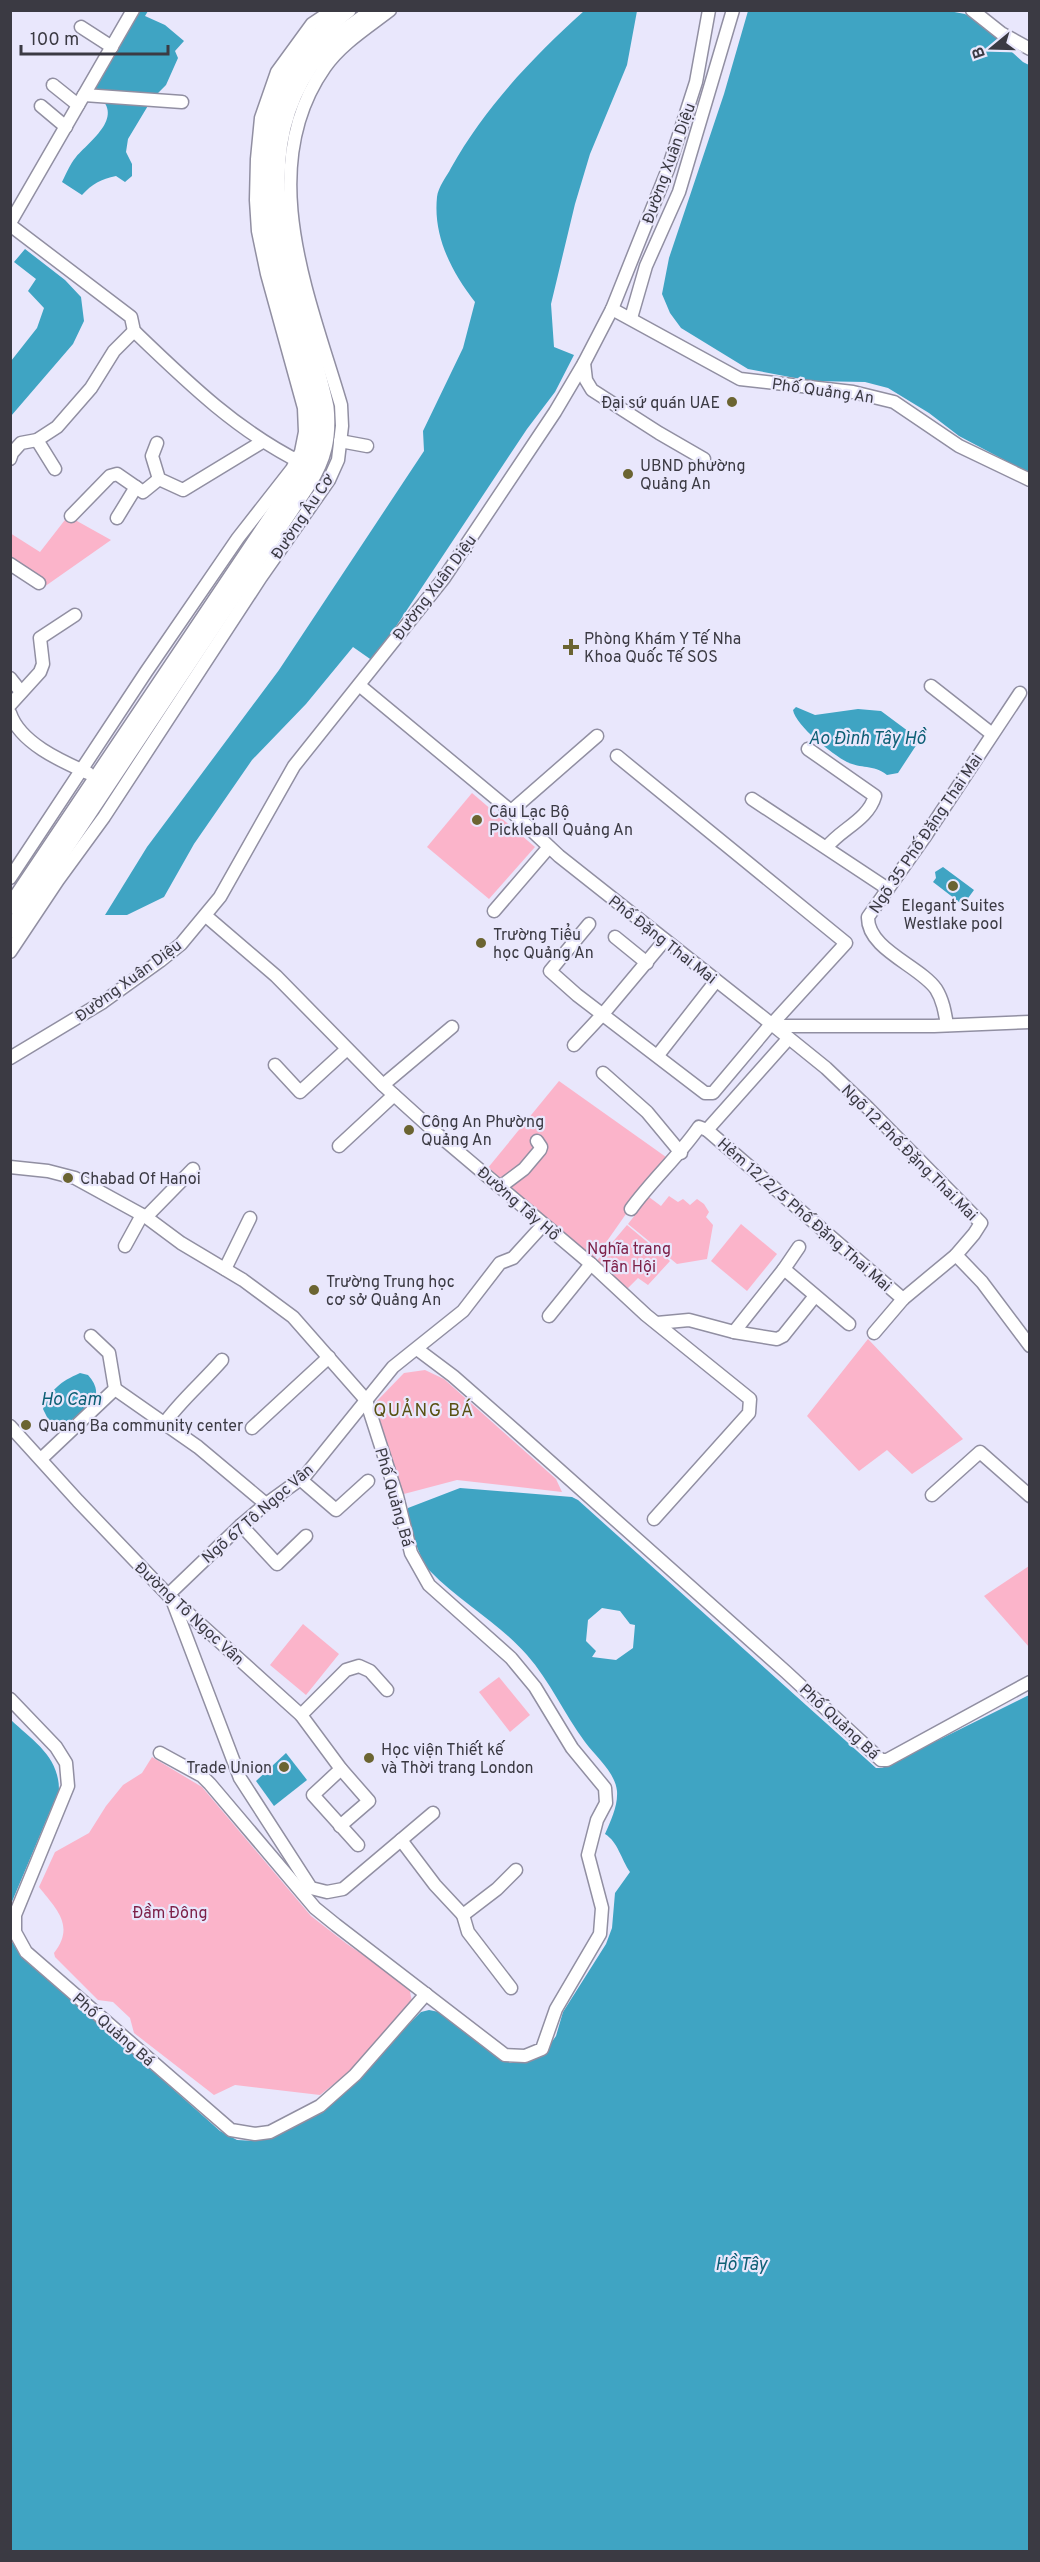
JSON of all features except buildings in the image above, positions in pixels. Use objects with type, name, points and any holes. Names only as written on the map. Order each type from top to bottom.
[{"type":"main road","name":"Đường Âu Cơ","points":[[10,931],[56,852],[308,484],[324,455],[328,434],[326,407],[284,249],[278,208],[278,161],[289,106],[302,78],[340,27],[348,10]]},
{"type":"main road","name":"Đường Âu Cơ","points":[[10,907],[56,852],[90,774],[301,463],[316,432],[314,405],[263,230],[265,160],[277,99],[303,53],[340,27],[374,10]]},
{"type":"street","name":"Đường Âu Cơ","points":[[10,952],[104,817],[261,577],[329,480],[338,460],[341,405],[295,246],[291,202],[292,144],[303,104],[325,66],[340,27],[390,10]]},
{"type":"street","name":"Đường Xuân Diệu","points":[[10,1058],[103,1002],[160,961],[181,944],[206,916],[220,897],[294,766],[444,578],[555,412],[612,309],[668,169],[696,82],[709,10]]},
{"type":"street","points":[[632,318],[646,266],[679,192],[733,10]]},
{"type":"street","points":[[972,10],[1001,33],[1029,49]]},
{"type":"street","points":[[130,12],[12,229],[131,317],[134,331],[216,407],[262,442],[301,463]]},
{"type":"street","points":[[81,27],[112,47]]},
{"type":"street","points":[[53,85],[81,100],[100,97],[182,102]]},
{"type":"street","points":[[41,106],[66,127]]},
{"type":"street","name":"Phố Quảng An","points":[[612,309],[740,379],[853,392],[894,402],[959,446],[1029,480]]},
{"type":"street","points":[[10,459],[21,443],[37,440],[57,427],[91,388],[114,351],[134,331]]},
{"type":"street","points":[[584,363],[586,380],[592,390],[704,459]]},
{"type":"street","points":[[37,440],[55,469]]},
{"type":"street","points":[[340,441],[367,446]]},
{"type":"street","points":[[157,443],[152,456],[159,478],[183,490],[262,442]]},
{"type":"street","points":[[71,516],[110,476],[117,474],[143,492],[159,478]]},
{"type":"street","points":[[117,518],[136,487]]},
{"type":"street","points":[[10,564],[39,583]]},
{"type":"street","points":[[10,678],[15,698],[35,680],[43,664],[40,638],[75,615]]},
{"type":"street","name":"Phố Đặng Thai Mai","points":[[359,685],[511,811],[549,847],[772,1025]]},
{"type":"street","points":[[931,686],[992,734]]},
{"type":"street","name":"Ngõ 35 Phố Đặng Thai Mai","points":[[947,1025],[944,1007],[936,988],[872,934],[868,917],[1020,693]]},
{"type":"street","points":[[10,713],[15,732],[90,774]]},
{"type":"street","points":[[511,811],[597,736]]},
{"type":"street","points":[[808,749],[875,796],[870,807],[851,828],[839,832],[827,847]]},
{"type":"street","points":[[589,924],[550,971],[688,1080],[710,1094],[846,943],[617,756]]},
{"type":"street","name":"Đường Âu Cơ","points":[[10,878],[90,774]]},
{"type":"street","points":[[752,799],[888,889]]},
{"type":"street","points":[[494,910],[549,847]]},
{"type":"street","name":"Đường Tây Hồ","points":[[206,916],[276,976],[394,1095],[657,1323],[750,1400],[749,1413],[654,1519]]},
{"type":"street","points":[[615,937],[647,963]]},
{"type":"street","points":[[574,1045],[665,940]]},
{"type":"street","points":[[658,1055],[716,981]]},
{"type":"street","points":[[772,1025],[947,1025],[1029,1022]]},
{"type":"street","name":"Ngõ 12 Phố Đặng Thai Mai","points":[[772,1025],[826,1068],[860,1100],[981,1223],[956,1255]]},
{"type":"street","points":[[383,1085],[452,1028]]},
{"type":"street","points":[[631,1209],[681,1153],[699,1127],[707,1130],[788,1038]]},
{"type":"street","points":[[274,1065],[300,1092],[347,1049]]},
{"type":"street","points":[[603,1073],[647,1112],[681,1153]]},
{"type":"street","points":[[339,1146],[394,1095]]},
{"type":"street","name":"Hẻm 12/2/5 Phố Đặng Thai Mai","points":[[707,1130],[903,1299]]},
{"type":"street","points":[[500,1187],[524,1169],[538,1153],[541,1147],[537,1141]]},
{"type":"street","points":[[10,1167],[48,1171],[75,1178],[144,1216],[181,1243],[225,1269],[274,1308],[293,1317],[366,1400],[393,1367],[463,1311],[500,1263],[513,1258],[543,1225]]},
{"type":"street","points":[[125,1246],[144,1216],[193,1169]]},
{"type":"street","points":[[225,1269],[250,1218]]},
{"type":"street","points":[[734,1332],[799,1247]]},
{"type":"street","points":[[874,1333],[903,1299],[956,1255],[982,1282],[1029,1346]]},
{"type":"street","points":[[549,1316],[591,1264]]},
{"type":"street","points":[[784,1269],[849,1324]]},
{"type":"street","points":[[657,1323],[689,1320],[734,1332],[780,1338],[815,1296]]},
{"type":"street","points":[[91,1336],[109,1353],[115,1389],[198,1447],[266,1504]]},
{"type":"street","name":"Phố Quảng Bá","points":[[417,1349],[453,1376],[519,1434],[786,1672],[881,1760],[887,1760],[1029,1682]]},
{"type":"street","points":[[252,1428],[328,1357]]},
{"type":"street","points":[[164,1424],[177,1406],[195,1392],[222,1360]]},
{"type":"street","points":[[41,1459],[115,1389]]},
{"type":"street","name":"Phố Quảng Bá","points":[[160,1753],[202,1776],[210,1784],[315,1908],[505,2055],[525,2056],[542,2049],[556,2009],[600,1934],[602,1908],[588,1855],[594,1828],[606,1803],[605,1788],[572,1748],[535,1687],[511,1658],[429,1585],[411,1553],[397,1496],[366,1400]]},
{"type":"street","name":"Ngõ 67 Tô Ngọc Vân","points":[[170,1597],[241,1525],[300,1479],[366,1400]]},
{"type":"street","name":"Đường Tô Ngọc Vân","points":[[10,1426],[78,1502],[170,1597],[301,1715],[341,1769],[369,1801],[340,1826]]},
{"type":"street","points":[[932,1495],[980,1452],[1029,1496]]},
{"type":"street","points":[[300,1479],[336,1509],[368,1481]]},
{"type":"street","points":[[241,1525],[277,1564],[306,1536]]},
{"type":"street","points":[[170,1597],[240,1778],[311,1888],[327,1892],[343,1889],[433,1813]]},
{"type":"street","points":[[301,1715],[346,1670],[352,1668],[359,1666],[370,1671],[387,1690]]},
{"type":"street","name":"Phố Quảng Bá","points":[[10,1699],[56,1747],[66,1763],[68,1786],[15,1915],[15,1932],[26,1952],[231,2130],[255,2134],[270,2132],[320,2106],[355,2075],[426,1994]]},
{"type":"street","points":[[341,1769],[313,1795],[358,1845]]},
{"type":"street","points":[[400,1840],[435,1885],[463,1915],[468,1932],[511,1988]]},
{"type":"street","points":[[463,1915],[497,1889],[516,1870]]},
{"type":"green space","points":[[68,516],[111,540],[44,587],[11,565],[10,533],[40,552]]},
{"type":"green space","name":"Câu Lạc Bộ Pickleball Quảng An","points":[[472,793],[535,847],[489,899],[427,847]]},
{"type":"green space","points":[[559,1081],[666,1157],[593,1261],[487,1169]]},
{"type":"green space","points":[[669,1196],[678,1202],[683,1199],[690,1205],[697,1199],[709,1212],[706,1217],[713,1225],[707,1259],[677,1264],[628,1224],[649,1197],[661,1206]]},
{"type":"green space","points":[[741,1224],[777,1254],[747,1291],[711,1261]]},
{"type":"green space","name":"Nghĩa trang Tân Hội","points":[[627,1225],[670,1261],[648,1285],[638,1278],[625,1291],[594,1264]]},
{"type":"green space","points":[[868,1339],[963,1439],[912,1474],[887,1450],[859,1471],[807,1416]]},
{"type":"green space","points":[[425,1370],[444,1379],[556,1479],[562,1492],[457,1480],[400,1495],[373,1405],[404,1373]]},
{"type":"green space","points":[[1029,1566],[1029,1647],[984,1596]]},
{"type":"green space","points":[[303,1624],[339,1654],[306,1695],[270,1665]]},
{"type":"green space","points":[[499,1677],[530,1715],[510,1732],[479,1692]]},
{"type":"green space","name":"Đầm Đông","points":[[152,1757],[202,1787],[311,1916],[347,1944],[409,1986],[412,2002],[354,2068],[320,2095],[235,2085],[214,2095],[134,2033],[130,2018],[113,2002],[98,2000],[55,1957],[54,1953],[63,1934],[63,1925],[57,1910],[39,1887],[55,1852],[89,1833],[123,1785],[142,1773]]},
{"type":"water","points":[[944,10],[965,14],[981,24],[1029,65],[1029,473],[959,436],[929,413],[888,388],[865,382],[811,381],[748,369],[681,328],[670,313],[662,294],[669,258],[724,94],[748,11]]},
{"type":"water","points":[[135,11],[148,11],[145,16],[165,25],[184,41],[175,51],[178,58],[166,85],[152,99],[128,139],[126,152],[132,164],[132,176],[125,182],[116,176],[106,179],[93,185],[82,195],[62,182],[74,160],[98,133],[108,117],[107,108],[92,91]]},
{"type":"water","points":[[584,11],[637,11],[627,65],[590,154],[575,204],[551,304],[554,347],[574,355],[555,392],[527,429],[373,661],[353,647],[306,704],[252,760],[194,844],[164,897],[127,915],[105,915],[147,847],[279,670],[424,451],[423,431],[463,348],[475,302],[458,278],[441,239],[436,211],[439,189],[479,124],[511,84],[546,46]]},
{"type":"water","points":[[25,249],[65,280],[81,297],[84,321],[73,344],[11,416],[11,361],[37,328],[44,308],[28,291],[36,279],[14,262]]},
{"type":"water","name":"Ao Đình Tây Hồ","points":[[796,707],[815,715],[858,709],[881,711],[916,737],[917,744],[898,773],[887,775],[877,769],[847,762],[833,753],[801,724],[793,710]]},
{"type":"water","name":"Elegant Suites Westlake pool","points":[[943,867],[974,890],[963,905],[933,882],[936,878],[935,872]]},
{"type":"water","name":"Ho Cam","points":[[80,1373],[88,1375],[94,1383],[96,1391],[92,1404],[66,1427],[50,1423],[43,1409],[49,1396],[62,1383]]},
{"type":"water","name":"Hồ Tây","points":[[460,1488],[572,1497],[578,1500],[876,1768],[882,1768],[1029,1695],[1029,2551],[11,2551],[10,1938],[17,1950],[220,2131],[237,2140],[255,2141],[316,2116],[421,2012],[429,2010],[439,2012],[510,2063],[526,2062],[544,2053],[556,2036],[563,2012],[606,1944],[612,1928],[615,1893],[630,1872],[616,1846],[605,1834],[616,1802],[617,1791],[613,1777],[577,1731],[543,1676],[527,1655],[504,1632],[430,1571],[415,1541],[409,1522],[408,1508]]},
{"type":"water","points":[[11,1720],[50,1758],[58,1778],[59,1790],[11,1904]]},
{"type":"water","name":"Trade Union","points":[[286,1753],[307,1780],[274,1806],[256,1781]]},
{"type":"pier","points":[[602,1608],[620,1611],[630,1624],[635,1625],[633,1648],[616,1660],[592,1657],[596,1651],[586,1641],[588,1620]]},
{"type":"place","name":"Đại sứ quán UAE","points":[[732,402]]},
{"type":"place","name":"UBND phường Quảng An","points":[[628,474]]},
{"type":"place","name":"Phòng Khám Y Tế Nha Khoa Quốc Tế SOS","points":[[571,647]]},
{"type":"place","name":"Câu Lạc Bộ Pickleball Quảng An","points":[[477,820]]},
{"type":"place","name":"Elegant Suites Westlake pool","points":[[953,886]]},
{"type":"place","name":"Trường Tiểu học Quảng An","points":[[481,943]]},
{"type":"place","name":"Công An Phường Quảng An","points":[[409,1130]]},
{"type":"place","name":"Chabad Of Hanoi","points":[[68,1178]]},
{"type":"place","name":"Trường Trung học cơ sở Quảng An","points":[[314,1290]]},
{"type":"place","name":"Quang Ba community center","points":[[26,1425]]},
{"type":"place","name":"Học viện Thiết kế và Thời trang London","points":[[369,1758]]},
{"type":"place","name":"Trade Union","points":[[284,1767]]},
{"type":"district","name":"QUẢNG BÁ","points":[[424,1410]]}]
